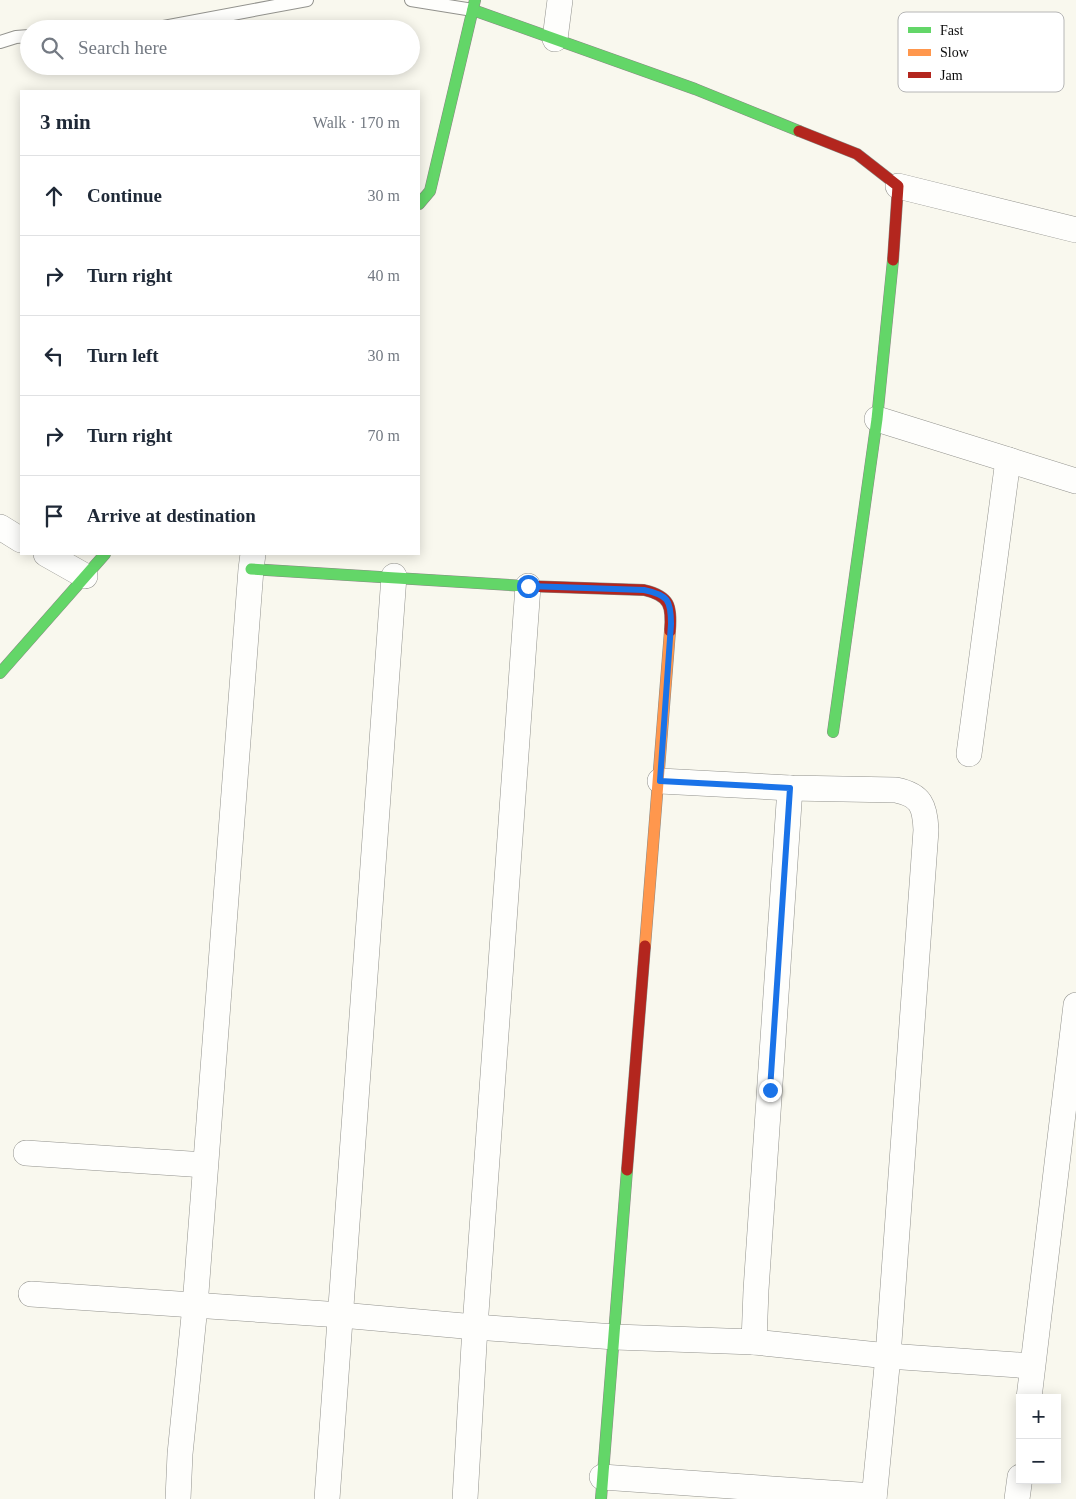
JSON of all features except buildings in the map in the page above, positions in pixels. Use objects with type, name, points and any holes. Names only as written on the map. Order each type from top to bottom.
[{"type":"street","points":[[555,39],[560,0]]},
{"type":"street","points":[[420,203],[430,191],[474,5],[555,39],[695,88],[857,154],[898,186],[1076,230]]},
{"type":"street","points":[[833,732],[878,419],[893,264],[898,186]]},
{"type":"street","points":[[878,419],[1076,482]]},
{"type":"street","points":[[969,754],[1008,460]]},
{"type":"street","points":[[0,528],[20,539]]},
{"type":"street","points":[[48,555],[85,576]]},
{"type":"street","points":[[0,673],[104,555]]},
{"type":"street","points":[[178,1499],[180,1454],[195,1306],[252,561],[394,576],[528,586],[644,590],[659,593],[668,600],[671,611],[671,624],[660,781],[602,1488],[874,1498],[888,1356],[926,830],[923,807],[917,797],[896,790],[790,788],[660,781]]},
{"type":"street","points":[[327,1499],[394,576]]},
{"type":"street","points":[[465,1499],[528,586]]},
{"type":"street","points":[[754,1342],[790,788]]},
{"type":"street","points":[[1029,1394],[1076,1004]]},
{"type":"street","points":[[26,1153],[205,1165]]},
{"type":"street","points":[[31,1294],[341,1315],[614,1337],[754,1342],[888,1356],[1032,1366]]},
{"type":"street","points":[[1017,1499],[1019,1484]]},
{"type":"lane","points":[[200,20],[306,0]]},
{"type":"lane","points":[[411,0],[474,5]]},
{"type":"lane","points":[[0,42],[20,38]]},
{"type":"traffic: fast","points":[[420,203],[430,191],[475,0]]},
{"type":"traffic: fast","points":[[473,10],[695,89],[799,131]]},
{"type":"traffic: fast","points":[[833,732],[877,419],[893,260]]},
{"type":"traffic: fast","points":[[0,673],[104,555]]},
{"type":"traffic: fast","points":[[251,569],[525,586]]},
{"type":"traffic: fast","points":[[601,1499],[627,1170]]},
{"type":"traffic: slow","points":[[645,946],[670,631]]},
{"type":"traffic: jam","points":[[799,131],[857,154],[898,186],[893,260]]},
{"type":"traffic: jam","points":[[525,586],[644,590],[653,592],[668,603],[670,609],[670,631]]},
{"type":"traffic: jam","points":[[627,1170],[645,946]]},
{"type":"route","points":[[528,586],[644,590],[659,593],[668,600],[671,611],[660,781],[790,788],[770,1090]]}]
